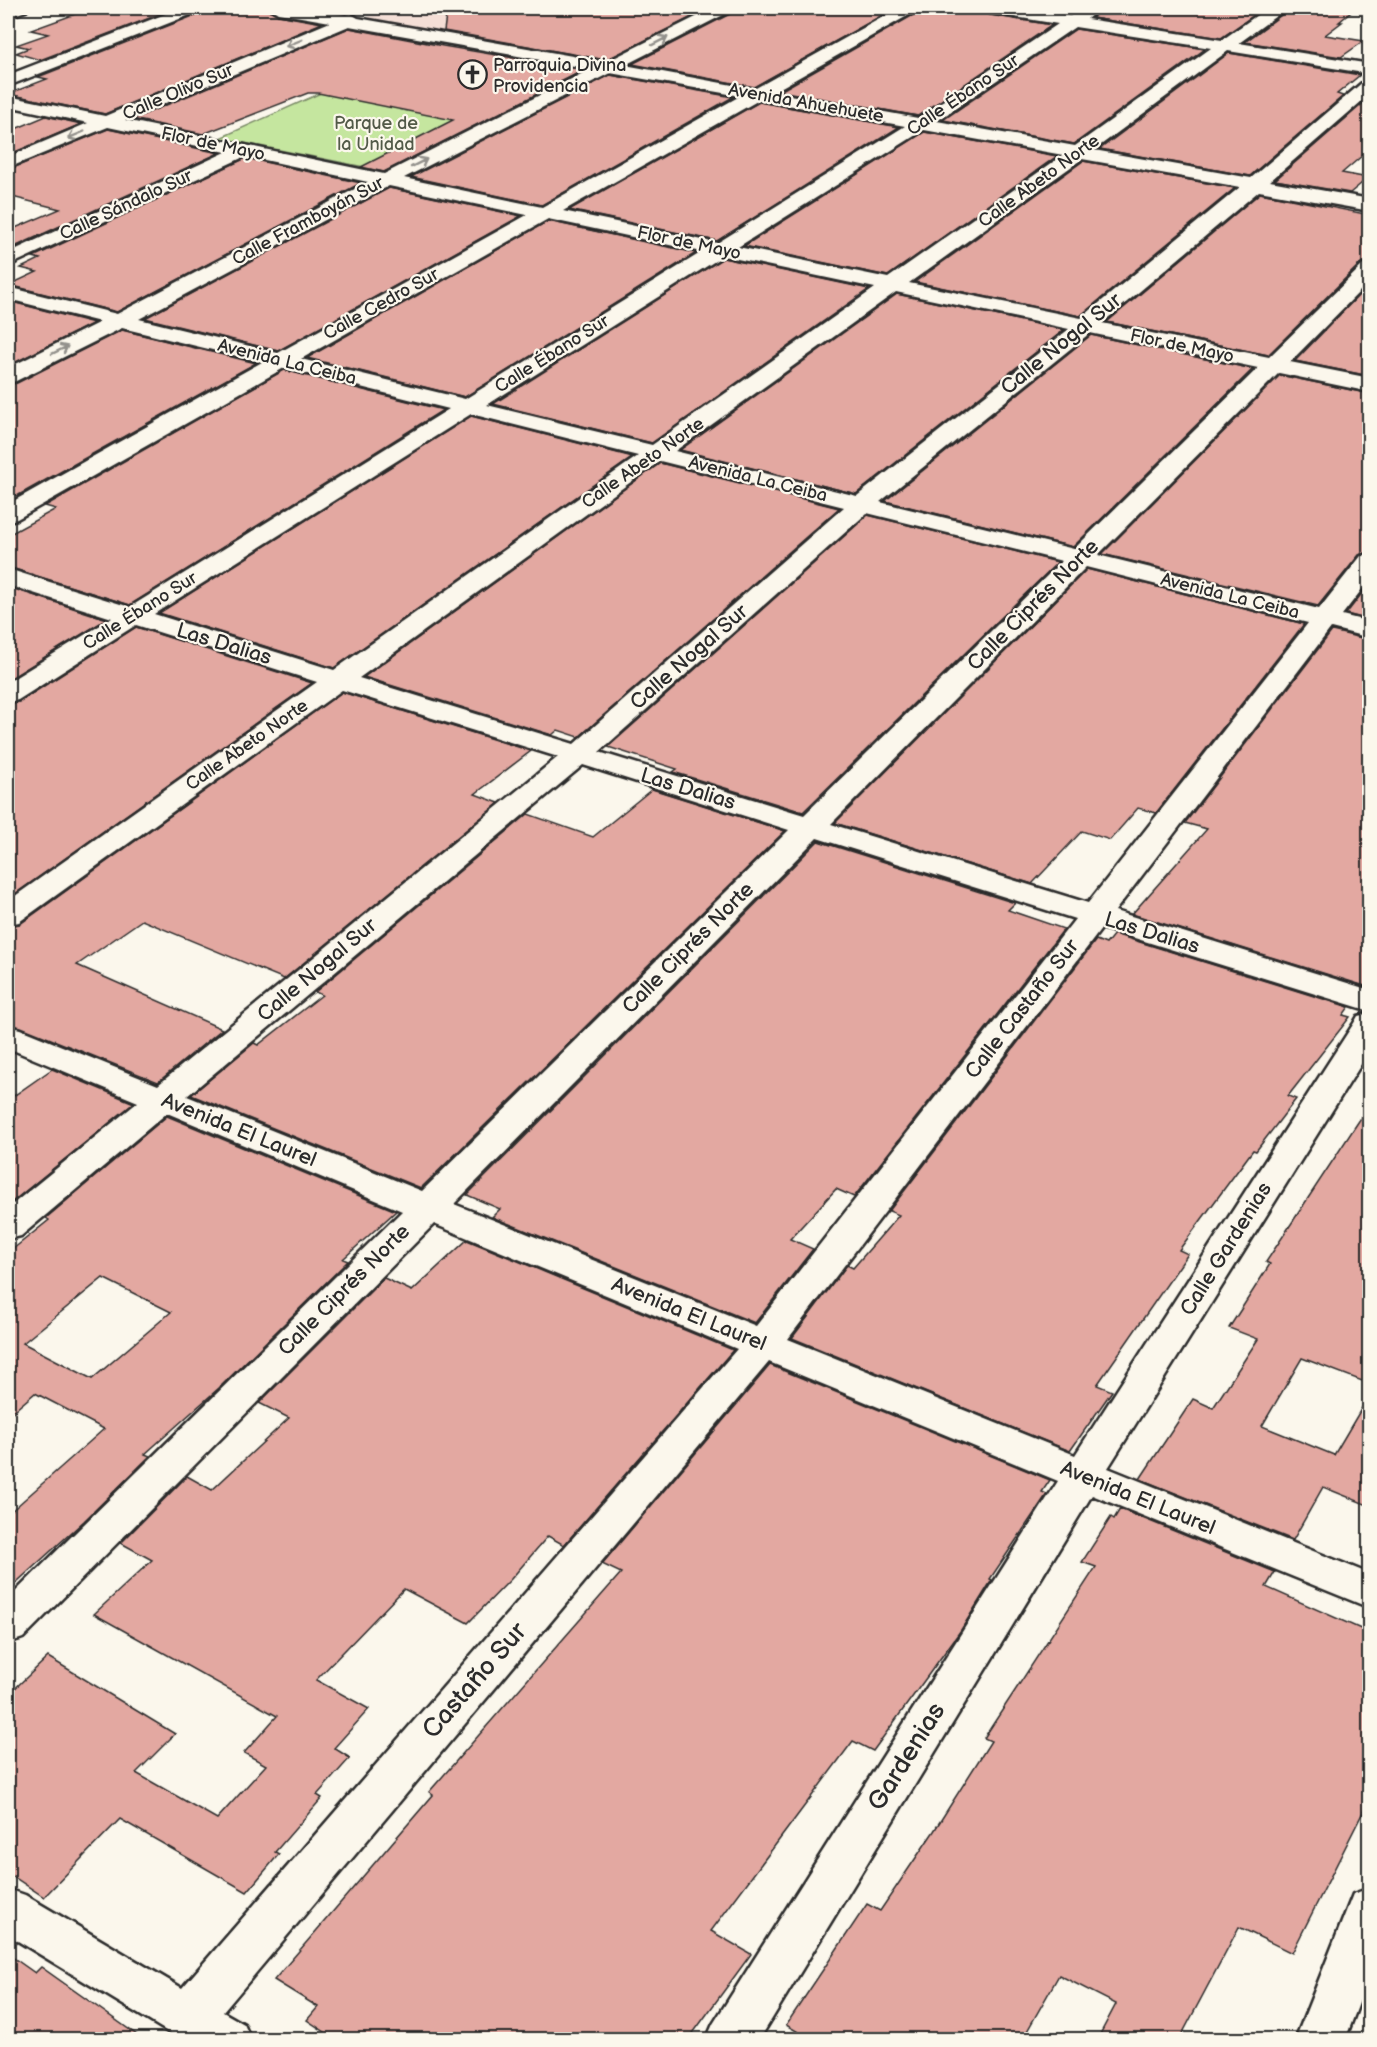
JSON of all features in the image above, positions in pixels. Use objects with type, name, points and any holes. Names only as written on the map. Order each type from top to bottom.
[{"type":"street","points":[[8,12],[20,8]]},
{"type":"street","points":[[8,81],[194,8]]},
{"type":"street","name":"Avenida Ahuehuete","points":[[278,8],[1370,205]]},
{"type":"street","name":"Calle Olivo Sur","points":[[8,164],[376,8]]},
{"type":"street","name":"Calle Framboyán Sur","points":[[8,376],[725,8]]},
{"type":"street","name":"Calle Cedro Sur","points":[[8,514],[910,8]]},
{"type":"street","points":[[990,8],[1370,69]]},
{"type":"street","name":"Calle Ébano Sur","points":[[8,694],[921,124],[1092,8]]},
{"type":"street","name":"Calle Abeto Norte","points":[[8,915],[1078,153],[1277,8]]},
{"type":"street","name":"Calle Nogal Sur","points":[[8,1227],[578,754],[861,505],[1085,326],[1370,86]]},
{"type":"street","name":"Flor de Mayo","points":[[8,101],[1370,385]]},
{"type":"street","name":"Calle Sándalo Sur","points":[[8,260],[246,150]]},
{"type":"street","name":"Calle Ciprés Norte","points":[[8,1626],[1370,269]]},
{"type":"street","name":"Avenida La Ceiba","points":[[8,293],[1370,630]]},
{"type":"street","name":"Calle Castaño Sur","points":[[763,1344],[1370,561]]},
{"type":"street","name":"Las Dalias","points":[[8,577],[1370,1001]]},
{"type":"street","name":"Calle Gardenias","points":[[1083,1475],[1370,1023]]},
{"type":"street","name":"Avenida El Laurel","points":[[8,1036],[1370,1592]]},
{"type":"street","name":"Castaño Sur","points":[[207,2028],[763,1344]]},
{"type":"street","name":"Gardenias","points":[[731,2040],[1083,1475]]},
{"type":"street","points":[[1320,2040],[1370,1909]]},
{"type":"street","points":[[8,1910],[207,2028]]},
{"type":"shaded area","points":[[389,8],[712,8],[608,62],[366,18]]},
{"type":"green space","name":"Parque de la Unidad","points":[[332,88],[492,120],[389,172],[220,138]]},
{"type":"building","points":[[92,8],[176,8],[40,60],[16,53],[29,48],[16,45],[48,34],[31,30]]},
{"type":"building","points":[[204,8],[252,8],[322,23],[105,114],[8,94],[47,79],[38,77],[201,13]]},
{"type":"building","points":[[447,8],[710,8],[606,60],[444,31]]},
{"type":"building","points":[[735,8],[895,8],[754,87],[632,64],[732,13]]},
{"type":"building","points":[[920,8],[980,8],[982,12],[990,15],[1052,25],[918,116],[780,91],[917,13]]},
{"type":"building","points":[[1102,8],[1264,8],[1221,38],[1092,18]]},
{"type":"building","points":[[1287,8],[1356,8],[1325,35],[1364,41],[1341,57],[1245,42],[1284,13]]},
{"type":"building","points":[[349,28],[584,70],[384,172],[361,167],[453,120],[318,93],[308,93],[203,134],[133,119]]},
{"type":"building","points":[[1076,29],[1205,49],[1074,144],[943,120]]},
{"type":"building","points":[[1229,53],[1360,75],[1337,94],[1343,96],[1250,176],[1100,149]]},
{"type":"building","points":[[610,75],[733,97],[542,205],[411,177]]},
{"type":"building","points":[[1367,100],[1370,100],[1370,149],[1342,173],[1368,178],[1350,193],[1275,180]]},
{"type":"building","points":[[759,102],[899,127],[717,241],[569,210]]},
{"type":"building","points":[[46,116],[81,124],[8,155],[8,132]]},
{"type":"building","points":[[108,129],[219,153],[8,250],[8,231],[60,209],[8,196],[8,170]]},
{"type":"building","points":[[924,132],[1057,156],[888,276],[744,246]]},
{"type":"building","points":[[246,158],[361,183],[117,312],[9,285],[37,272],[21,268],[40,259],[33,257]]},
{"type":"building","points":[[1083,161],[1235,188],[1080,316],[915,282]]},
{"type":"building","points":[[389,188],[521,216],[278,351],[145,318]]},
{"type":"building","points":[[1260,193],[1370,215],[1370,261],[1361,263],[1268,355],[1107,322]]},
{"type":"building","points":[[548,221],[696,253],[465,397],[307,358]]},
{"type":"building","points":[[723,258],[869,289],[652,443],[493,404]]},
{"type":"building","points":[[1361,293],[1370,295],[1370,376],[1295,361]]},
{"type":"building","points":[[897,294],[1064,330],[856,494],[680,450]]},
{"type":"building","points":[[8,301],[94,323],[8,366]]},
{"type":"building","points":[[122,330],[256,363],[17,496],[8,493],[8,385],[17,383]]},
{"type":"building","points":[[1091,335],[1253,369],[1073,547],[885,501]]},
{"type":"building","points":[[284,370],[443,410],[130,605],[8,567],[8,535],[56,509],[45,506]]},
{"type":"building","points":[[1280,375],[1370,394],[1370,552],[1359,555],[1318,606],[1102,554]]},
{"type":"building","points":[[471,416],[633,457],[334,668],[159,613]]},
{"type":"building","points":[[660,463],[839,508],[579,737],[558,730],[552,735],[364,677]]},
{"type":"building","points":[[868,515],[1058,562],[803,812],[673,772],[677,769],[608,747]]},
{"type":"building","points":[[1087,569],[1304,624],[1156,813],[1138,808],[1110,840],[1082,831],[1032,884],[835,823]]},
{"type":"building","points":[[1370,583],[1370,620],[1346,614]]},
{"type":"building","points":[[8,587],[107,619],[8,680]]},
{"type":"building","points":[[136,627],[312,683],[8,899],[8,704],[19,702]]},
{"type":"building","points":[[1332,631],[1370,640],[1370,980],[1365,986],[1132,914],[1207,829],[1185,823]]},
{"type":"building","points":[[342,692],[531,751],[475,794],[499,803],[284,979],[142,920],[77,965],[222,1029],[158,1082],[21,1027],[8,1024],[8,926],[20,924]]},
{"type":"building","points":[[652,789],[785,831],[421,1188],[191,1095],[254,1043],[258,1045],[322,995],[315,992],[528,814],[593,837]]},
{"type":"building","points":[[818,841],[1015,903],[1008,910],[1064,929],[854,1197],[836,1189],[790,1239],[813,1249],[755,1323],[492,1217],[500,1209],[467,1195]]},
{"type":"building","points":[[1114,934],[1349,1007],[1343,1015],[1350,1017],[1288,1096],[1296,1099],[1256,1151],[1253,1150],[1179,1250],[1188,1254],[1097,1385],[1112,1391],[1070,1451],[792,1338],[847,1265],[853,1268],[899,1215],[889,1211],[1096,940],[1106,944]]},
{"type":"building","points":[[52,1069],[134,1103],[12,1202],[8,1200],[8,1100]]},
{"type":"building","points":[[1370,1104],[1370,1384],[1302,1358],[1262,1426],[1334,1455],[1370,1394],[1370,1506],[1323,1487],[1293,1540],[1140,1479],[1193,1399],[1213,1408],[1258,1339],[1229,1328],[1270,1264],[1266,1262]]},
{"type":"building","points":[[167,1116],[396,1211],[343,1259],[348,1261],[219,1388],[145,1454],[150,1456],[84,1521],[8,1590],[8,1514],[104,1429],[35,1393],[8,1416],[8,1253],[49,1220],[46,1218]],"holes":[[[103,1278],[171,1312],[92,1379],[23,1343]]]},
{"type":"building","points":[[467,1240],[733,1350],[564,1545],[548,1536],[511,1579],[468,1623],[404,1589],[316,1680],[369,1709],[334,1748],[350,1758],[317,1795],[322,1798],[275,1852],[279,1854],[247,1892],[120,1819],[44,1897],[8,1873],[8,1695],[48,1657],[175,1734],[136,1773],[217,1819],[266,1765],[244,1753],[277,1716],[94,1614],[152,1560],[121,1543],[187,1476],[212,1490],[289,1418],[259,1403],[384,1278],[412,1291]]},
{"type":"building","points":[[770,1365],[1050,1480],[1042,1492],[1047,1494],[990,1579],[992,1580],[961,1630],[873,1751],[853,1741],[711,1931],[751,1954],[688,2040],[337,2040],[307,2020],[318,2007],[274,1980],[433,1795],[429,1792],[621,1573],[602,1564]]},
{"type":"building","points":[[1120,1509],[1275,1572],[1266,1587],[1370,1633],[1370,1798],[1292,1953],[1239,1927],[1179,2040],[1097,2040],[1116,2004],[1059,1975],[1022,2040],[812,2040],[786,2025],[867,1904],[880,1911],[934,1831],[991,1741],[984,1738],[1096,1567],[1082,1562],[1111,1517],[1114,1519]]},
{"type":"building","points":[[8,1954],[35,1973],[41,1967],[144,2040],[8,2040]]},
{"type":"place","name":"Parroquia Divina Providencia","points":[[472,75]]}]
